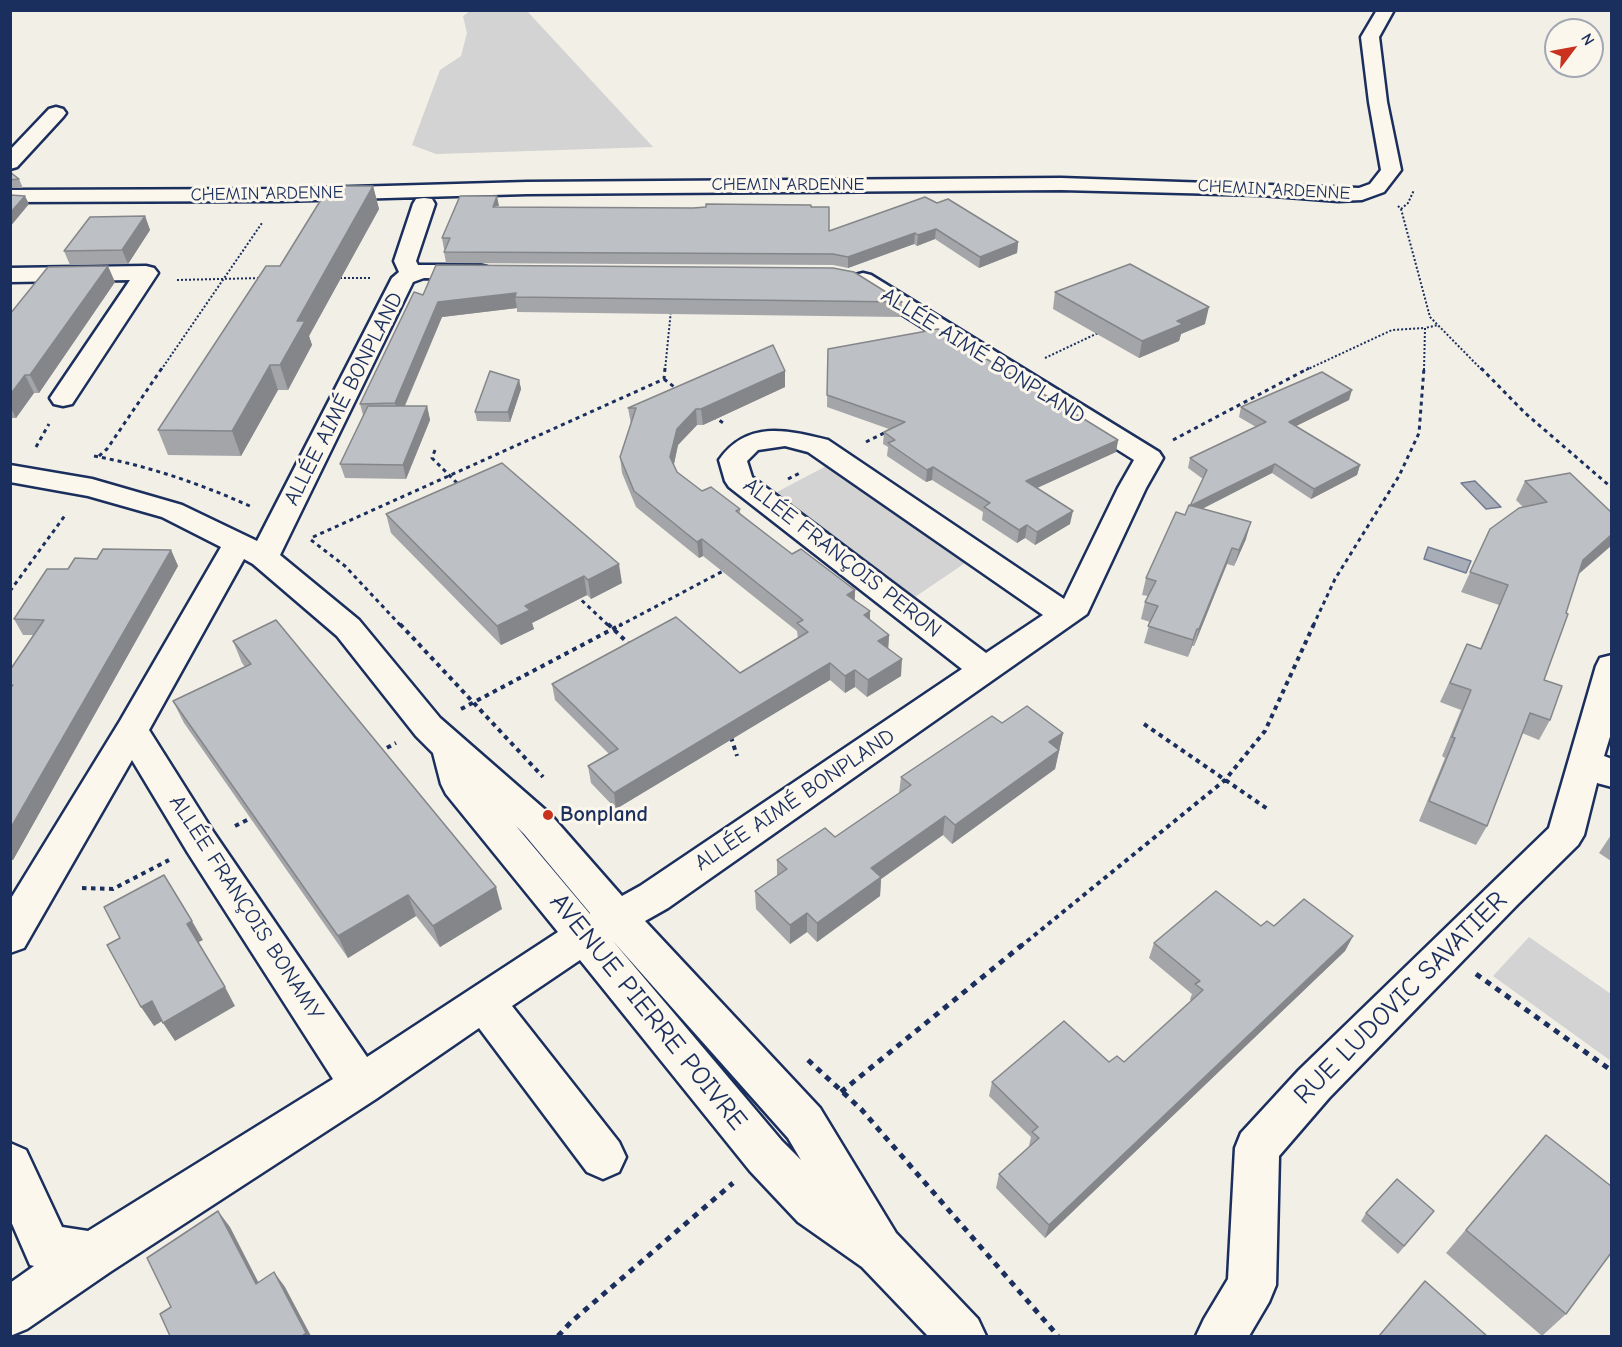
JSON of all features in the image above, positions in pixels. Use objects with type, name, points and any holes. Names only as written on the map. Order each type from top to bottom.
[{"type":"street","name":"CHEMIN ARDENNE","points":[[10,196],[281,195],[526,188],[1061,184],[1362,194],[1377,188],[1391,170],[1378,102],[1370,37],[1386,10]]},
{"type":"street","points":[[10,163],[56,113]]},
{"type":"street","points":[[408,277],[405,261],[424,204]]},
{"type":"street","name":"ALLÉE AIMÉ BONPLAND","points":[[251,551],[408,277],[421,271],[501,272]]},
{"type":"street","points":[[13,278],[146,273],[63,398]]},
{"type":"street","name":"ALLÉE AIMÉ BONPLAND","points":[[601,926],[674,883],[1076,607],[1132,488],[1149,458],[861,279],[838,275]]},
{"type":"street","name":"ALLÉE FRANÇOIS PERON","points":[[986,670],[740,481],[733,460],[750,443],[785,438],[818,446],[1065,615]]},
{"type":"street","name":"AVENUE PIERRE POIVRE","points":[[10,473],[92,488],[172,511],[251,551],[348,628],[428,727],[449,748],[459,784],[601,926],[766,1156],[814,1206],[879,1250],[961,1336]]},
{"type":"street","points":[[10,936],[132,730],[251,551]]},
{"type":"street","name":"RUE LUDOVIC SAVATIER","points":[[1221,1336],[1252,1285],[1257,1148],[1314,1084],[1565,835],[1599,768],[1611,666]]},
{"type":"street","name":"ALLÉE FRANÇOIS BONAMY","points":[[132,730],[201,843],[362,1085]]},
{"type":"street","points":[[10,1312],[93,1256],[362,1085],[601,926]]},
{"type":"street","points":[[484,1002],[603,1157]]},
{"type":"street","points":[[10,1165],[47,1248],[93,1256]]},
{"type":"street","points":[[10,1323],[15,1336]]},
{"type":"path","points":[[99,456],[107,449],[281,195]]},
{"type":"path","points":[[1401,209],[1430,317],[1525,413],[1611,488]]},
{"type":"path","points":[[333,278],[408,277]]},
{"type":"path","points":[[141,281],[262,278]]},
{"type":"path","points":[[310,539],[664,379],[671,308]]},
{"type":"path","points":[[1149,458],[1181,434],[1361,343],[1392,330],[1438,325]]},
{"type":"path","points":[[842,1092],[1225,780],[1265,731],[1335,579],[1399,476],[1419,433],[1424,389],[1425,328]]},
{"type":"path","points":[[1013,374],[1099,332]]},
{"type":"path","points":[[757,494],[887,432]]},
{"type":"path","points":[[435,450],[432,458],[467,492]]},
{"type":"path","points":[[10,591],[64,516],[92,488]]},
{"type":"path","points":[[570,589],[638,653]]},
{"type":"path","points":[[1144,724],[1269,810]]},
{"type":"path","points":[[725,732],[734,740],[737,756]]},
{"type":"path","points":[[1446,952],[1611,1071]]},
{"type":"path","points":[[558,1336],[735,1182]]},
{"type":"shaded area","points":[[527,10],[653,147],[436,154],[412,145],[440,70],[461,56],[467,33],[463,16],[470,11]]},
{"type":"shaded area","points":[[832,463],[971,559],[915,597],[775,493]]},
{"type":"shaded area","points":[[1475,481],[1501,507],[1486,509],[1461,483]]},
{"type":"shaded area","points":[[1428,547],[1471,561],[1466,573],[1424,559]]},
{"type":"shaded area","points":[[1529,937],[1611,994],[1611,1061],[1493,976]]},
{"type":"building","points":[[10,172],[19,179],[10,180]]},
{"type":"building","points":[[334,186],[373,186],[297,321],[305,321],[280,365],[270,365],[232,431],[158,430],[266,266],[280,266],[322,198],[327,198]]},
{"type":"building","points":[[10,195],[25,196],[10,213]]},
{"type":"building","points":[[460,196],[497,196],[493,207],[693,208],[706,207],[706,204],[811,205],[811,207],[829,207],[829,231],[925,197],[937,203],[948,199],[1018,242],[980,257],[936,229],[918,235],[915,233],[848,257],[833,254],[444,252],[450,238],[442,238]]},
{"type":"building","points":[[145,216],[122,250],[64,251],[90,217]]},
{"type":"building","points":[[1130,264],[1209,307],[1177,321],[1183,324],[1142,341],[1055,292]]},
{"type":"building","points":[[436,265],[833,268],[854,272],[902,302],[515,297],[516,293],[438,302],[395,403],[360,404],[414,292],[423,295]]},
{"type":"building","points":[[108,266],[30,375],[25,375],[10,395],[10,314],[48,267]]},
{"type":"building","points":[[938,329],[1118,440],[1026,481],[1073,511],[1037,532],[1027,525],[1019,530],[984,507],[990,503],[933,467],[927,470],[888,443],[895,440],[884,432],[905,422],[827,395],[828,349]]},
{"type":"building","points":[[773,345],[785,371],[701,409],[696,409],[677,429],[670,457],[677,472],[702,491],[711,487],[740,509],[736,511],[792,554],[801,549],[855,590],[847,595],[870,611],[864,615],[889,635],[878,641],[902,659],[868,680],[855,670],[845,676],[830,663],[614,793],[588,766],[618,749],[552,684],[676,617],[740,673],[808,632],[797,623],[803,620],[702,539],[697,542],[634,491],[620,457],[636,408],[628,408]]},
{"type":"building","points":[[490,371],[519,380],[508,412],[475,412]]},
{"type":"building","points":[[1322,372],[1352,390],[1289,422],[1360,465],[1314,489],[1275,464],[1190,506],[1207,470],[1190,458],[1266,422],[1241,407]]},
{"type":"building","points":[[368,406],[427,406],[403,465],[340,464]]},
{"type":"building","points":[[502,463],[619,564],[588,580],[584,576],[525,606],[530,610],[497,626],[386,514]]},
{"type":"building","points":[[1570,473],[1611,512],[1611,535],[1583,560],[1566,613],[1568,614],[1544,680],[1562,686],[1550,720],[1530,713],[1487,826],[1429,801],[1455,738],[1452,737],[1471,690],[1450,683],[1467,644],[1481,649],[1508,585],[1470,572],[1490,529],[1519,508],[1547,502],[1525,481]]},
{"type":"building","points":[[1189,505],[1251,522],[1239,550],[1232,548],[1193,640],[1148,626],[1158,606],[1145,602],[1156,581],[1146,578],[1176,512],[1185,515]]},
{"type":"building","points":[[103,549],[171,550],[10,829],[10,688],[13,685],[10,685],[10,670],[44,620],[14,619],[47,569],[68,569],[75,558],[97,559]]},
{"type":"building","points":[[276,620],[496,887],[433,926],[408,895],[338,936],[173,701],[251,664],[233,641]]},
{"type":"building","points":[[1027,706],[1063,733],[1049,742],[1059,750],[955,825],[945,816],[871,868],[881,877],[817,923],[807,913],[790,925],[755,891],[787,869],[777,860],[825,828],[835,837],[911,785],[901,777],[992,716],[1002,723]]},
{"type":"building","points":[[164,875],[192,921],[187,924],[225,987],[163,1023],[152,1001],[141,1007],[107,945],[120,938],[104,907]]},
{"type":"building","points":[[1216,891],[1261,926],[1267,921],[1274,926],[1304,899],[1353,936],[1049,1225],[999,1174],[1039,1138],[1032,1132],[1038,1127],[992,1082],[1064,1021],[1109,1062],[1117,1056],[1124,1062],[1203,990],[1195,984],[1200,981],[1154,943]]},
{"type":"building","points":[[1546,1135],[1611,1186],[1611,1253],[1566,1314],[1466,1230]]},
{"type":"building","points":[[1397,1179],[1434,1211],[1404,1246],[1366,1213]]},
{"type":"building","points":[[218,1211],[256,1284],[274,1272],[306,1333],[302,1336],[170,1336],[160,1314],[171,1307],[147,1258]]},
{"type":"building","points":[[1425,1281],[1487,1336],[1379,1336]]},
{"type":"place","name":"Bonpland","points":[[548,815]]}]
